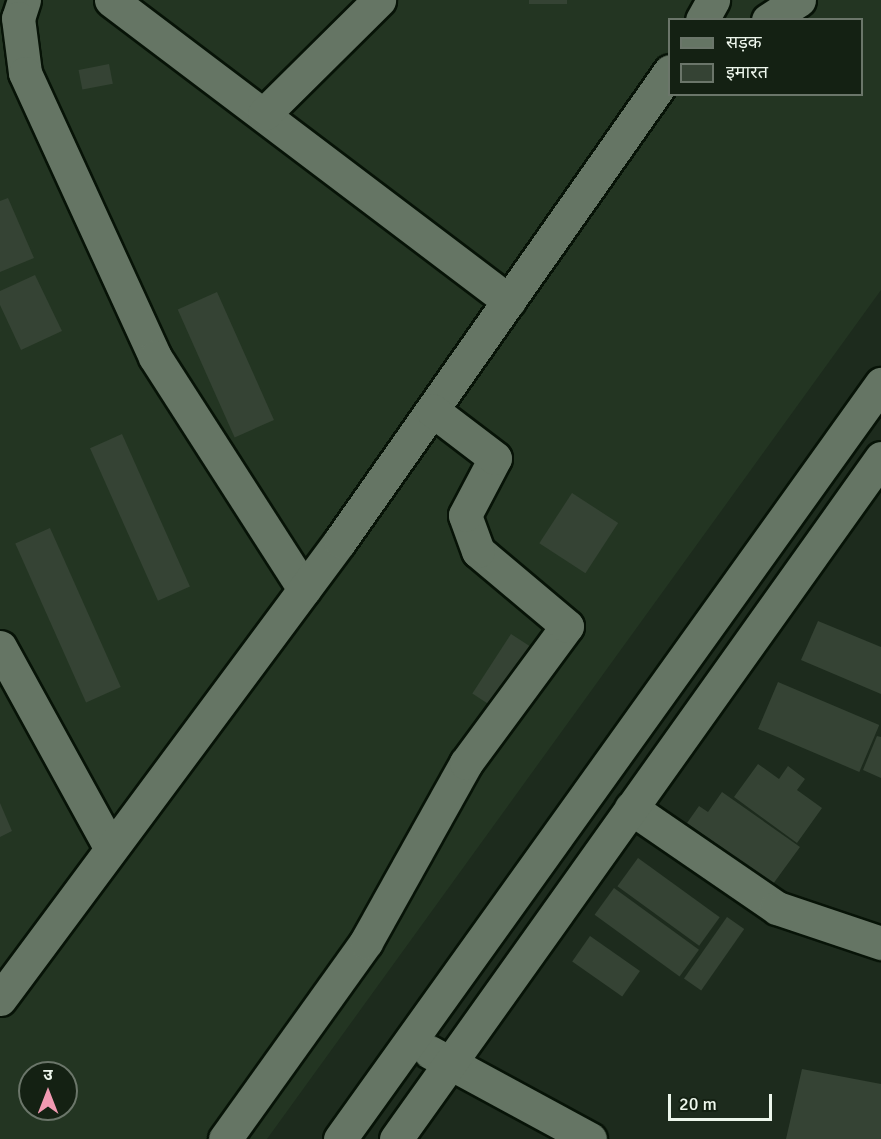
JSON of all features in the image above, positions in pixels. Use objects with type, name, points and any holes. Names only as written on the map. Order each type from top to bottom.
[{"type":"street","points":[[24,0],[18,18],[25,73],[154,357],[304,589]]},
{"type":"street","points":[[111,0],[509,301]]},
{"type":"street","points":[[264,114],[379,0]]},
{"type":"street","points":[[703,18],[713,0]]},
{"type":"street","points":[[771,18],[799,0]]},
{"type":"street","points":[[0,999],[304,589],[668,72]]},
{"type":"street","points":[[340,1139],[881,384]]},
{"type":"street","points":[[225,1139],[366,942],[466,763],[567,626],[478,551],[465,515],[495,458],[432,410]]},
{"type":"street","points":[[396,1139],[881,458]]},
{"type":"street","points":[[0,647],[111,849]]},
{"type":"street","points":[[631,808],[777,908],[881,943]]},
{"type":"street","points":[[411,1040],[448,1063],[590,1139]]},
{"type":"shaded area","points":[[0,0],[881,0],[881,290],[267,1139],[0,1139]]},
{"type":"building","points":[[529,0],[567,0],[567,4],[529,4]]},
{"type":"building","points":[[109,64],[113,84],[82,90],[79,70]]},
{"type":"building","points":[[8,198],[34,258],[0,272],[0,201]]},
{"type":"building","points":[[35,275],[62,331],[21,350],[0,305],[0,291]]},
{"type":"building","points":[[217,292],[274,420],[235,437],[178,309]]},
{"type":"building","points":[[122,434],[190,587],[158,601],[90,448]]},
{"type":"building","points":[[572,493],[618,523],[585,573],[539,543]]},
{"type":"building","points":[[50,528],[121,687],[86,702],[15,543]]},
{"type":"building","points":[[818,621],[881,647],[881,694],[801,660]]},
{"type":"building","points":[[511,634],[536,650],[497,710],[472,694]]},
{"type":"building","points":[[778,682],[879,725],[859,772],[758,729]]},
{"type":"building","points":[[877,736],[881,737],[881,778],[863,770]]},
{"type":"building","points":[[758,764],[779,779],[788,766],[805,779],[797,790],[822,808],[797,843],[734,797]]},
{"type":"building","points":[[722,792],[800,847],[773,884],[687,823],[699,806],[708,812]]},
{"type":"building","points":[[0,803],[12,831],[0,837]]},
{"type":"building","points":[[638,858],[720,917],[699,946],[617,886]]},
{"type":"building","points":[[614,888],[699,950],[680,976],[595,915]]},
{"type":"building","points":[[727,917],[744,929],[701,990],[684,978]]},
{"type":"building","points":[[590,936],[640,971],[622,996],[572,961]]},
{"type":"building","points":[[802,1069],[881,1084],[881,1139],[786,1139]]}]
